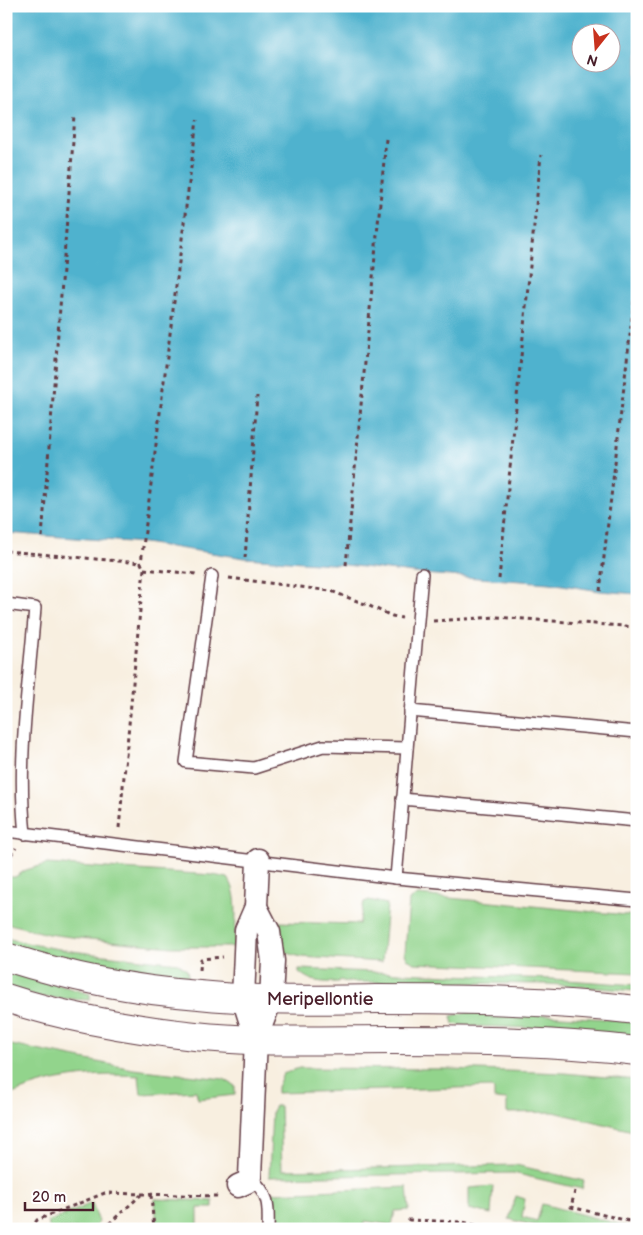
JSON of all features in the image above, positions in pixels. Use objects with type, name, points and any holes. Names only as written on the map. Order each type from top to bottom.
[{"type":"main road","name":"Meripellontie","points":[[6,957],[94,980],[145,990],[243,998],[538,1002],[637,1010]]},
{"type":"main road","points":[[6,998],[83,1018],[134,1028],[196,1036],[256,1039],[523,1041],[637,1051]]},
{"type":"street","points":[[256,1039],[243,998],[246,930],[256,907],[258,860]]},
{"type":"street","points":[[244,1182],[256,1039],[271,999],[273,961],[269,932],[256,907]]},
{"type":"lane","points":[[396,878],[422,574]]},
{"type":"lane","points":[[212,576],[186,762],[254,768],[324,746],[407,748]]},
{"type":"lane","points":[[6,604],[35,608],[24,740],[22,806],[25,834]]},
{"type":"lane","points":[[410,711],[637,732]]},
{"type":"lane","points":[[402,799],[637,821]]},
{"type":"lane","points":[[6,831],[396,878],[637,900]]},
{"type":"lane","points":[[244,1182],[260,1186],[266,1196],[269,1206],[268,1229]]},
{"type":"path","points":[[42,537],[75,116]]},
{"type":"path","points":[[117,844],[144,569],[141,563],[197,120]]},
{"type":"path","points":[[346,565],[386,139]]},
{"type":"path","points":[[499,579],[541,155]]},
{"type":"path","points":[[600,591],[637,275]]},
{"type":"path","points":[[245,558],[257,396]]},
{"type":"path","points":[[6,551],[141,563]]},
{"type":"path","points":[[144,569],[332,591],[392,616],[438,621],[496,617],[637,627]]},
{"type":"path","points":[[31,1229],[36,1220],[105,1193],[216,1196],[244,1182]]},
{"type":"path","points":[[575,1191],[571,1207],[637,1223]]},
{"type":"path","points":[[103,1229],[141,1195]]},
{"type":"path","points":[[151,1195],[154,1229]]},
{"type":"path","points":[[408,1229],[409,1220],[463,1222],[491,1229]]},
{"type":"green space","points":[[47,864],[213,875],[228,878],[232,885],[235,902],[234,947],[172,947],[80,938],[48,934],[6,923],[6,877],[15,877],[26,870]]},
{"type":"green space","points":[[418,895],[637,916],[637,973],[415,963],[407,959],[405,953],[409,900]]},
{"type":"green space","points":[[369,900],[387,904],[382,962],[301,957],[284,952],[277,922],[359,924],[364,902]]},
{"type":"green space","points":[[6,938],[70,951],[178,963],[187,970],[189,980],[143,976],[74,963],[6,946]]},
{"type":"green space","points":[[299,969],[552,979],[637,985],[637,991],[548,984],[348,982],[339,980],[338,982],[327,982],[308,978],[299,972]]},
{"type":"green space","points":[[6,970],[90,994],[90,1000],[40,997],[6,987]]},
{"type":"green space","points":[[485,1011],[637,1021],[637,1036],[453,1024],[451,1016]]},
{"type":"green space","points":[[6,1044],[133,1069],[224,1079],[235,1086],[235,1095],[198,1099],[196,1091],[141,1094],[139,1076],[105,1075],[55,1081],[22,1090],[6,1097]]},
{"type":"green space","points":[[299,1068],[448,1069],[564,1073],[637,1080],[637,1132],[554,1112],[507,1113],[507,1100],[494,1099],[494,1090],[491,1087],[277,1093],[277,1087],[283,1074]]},
{"type":"green space","points":[[275,1106],[280,1106],[282,1170],[516,1165],[584,1181],[582,1189],[513,1173],[269,1177],[272,1111]]},
{"type":"green space","points":[[493,1186],[491,1214],[469,1209],[469,1188]]},
{"type":"green space","points":[[407,1187],[409,1210],[395,1211],[392,1225],[365,1221],[363,1229],[296,1229],[272,1213],[272,1193]]},
{"type":"green space","points":[[516,1196],[525,1199],[522,1217],[537,1221],[542,1204],[637,1229],[548,1229],[509,1219]]},
{"type":"green space","points":[[155,1199],[213,1201],[213,1208],[198,1208],[198,1229],[157,1229]]},
{"type":"green space","points":[[92,1203],[99,1222],[93,1229],[49,1229],[48,1222]]},
{"type":"water","points":[[6,6],[637,6],[637,594],[600,591],[550,583],[245,558],[144,543],[6,533]]}]
